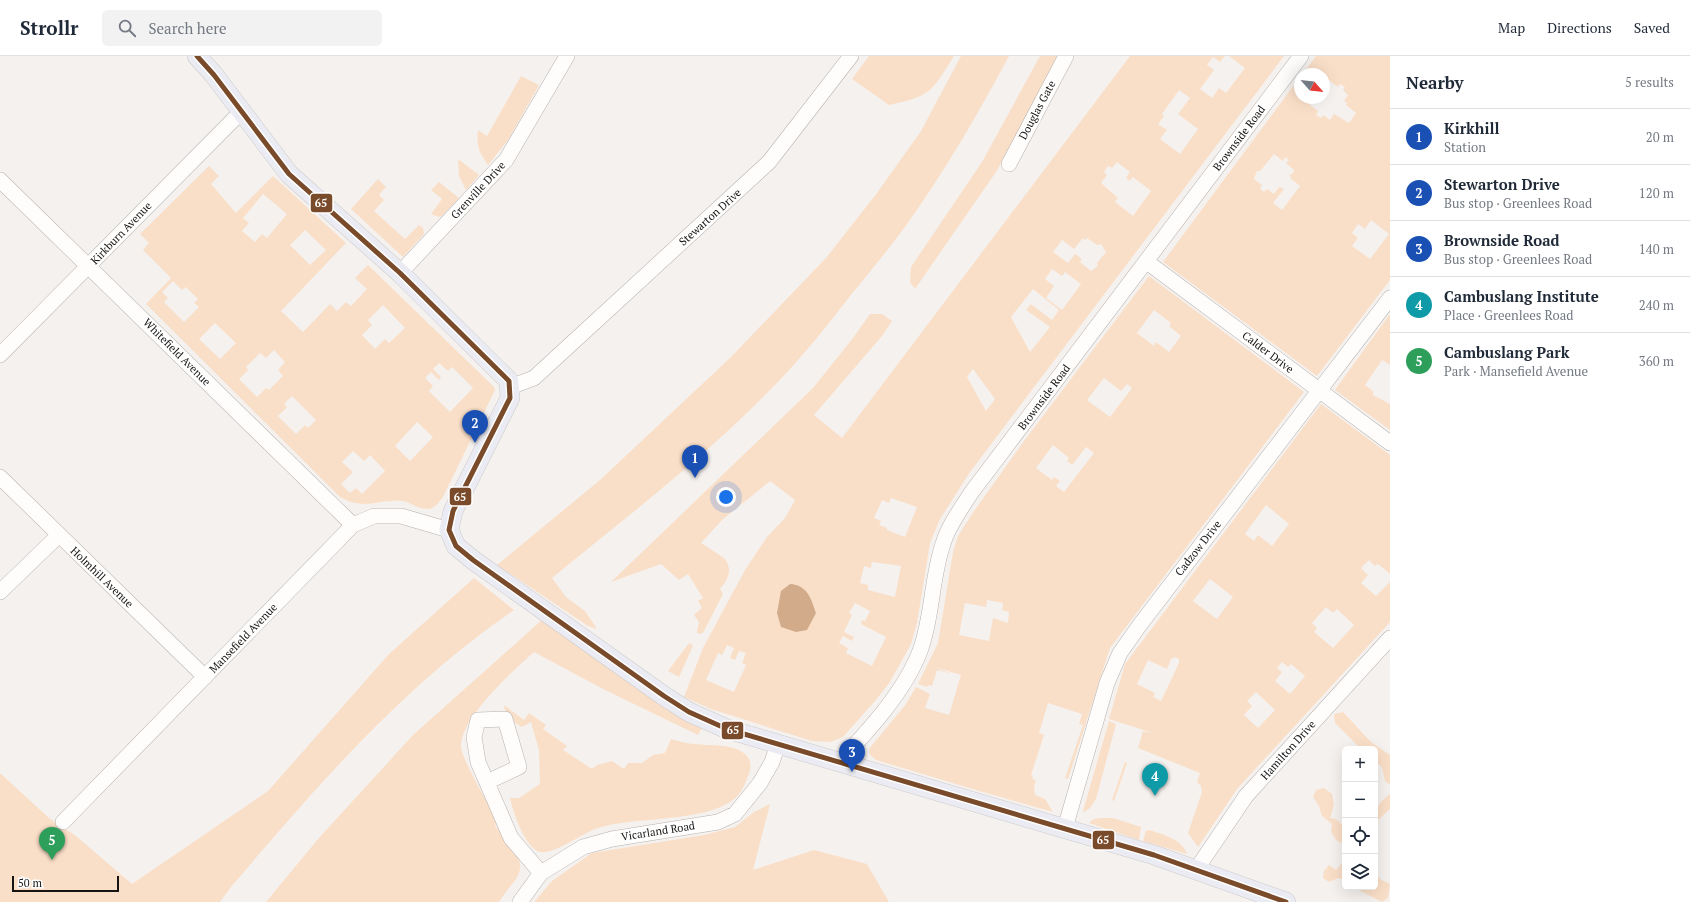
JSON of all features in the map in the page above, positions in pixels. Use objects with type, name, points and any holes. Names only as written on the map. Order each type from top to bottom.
[{"type":"main road","points":[[197,56],[242,111],[289,174],[400,273],[504,374],[510,387],[510,398],[453,511],[449,530],[456,546],[562,625],[685,710],[726,729],[840,761],[1065,828],[1196,870],[1286,902]]},
{"type":"street","name":"Grenville Drive","points":[[400,273],[506,160],[567,56]]},
{"type":"street","name":"Stewarton Drive","points":[[510,387],[534,378],[770,162],[852,56]]},
{"type":"street","name":"Douglas Gate","points":[[1009,164],[1066,56]]},
{"type":"street","name":"Brownside Road","points":[[840,761],[859,740],[903,685],[916,662],[926,634],[943,542],[971,493],[1147,262],[1301,56]]},
{"type":"street","name":"Kirkburn Avenue","points":[[0,356],[242,111]]},
{"type":"street","name":"Whitefield Avenue","points":[[0,180],[353,525]]},
{"type":"street","name":"Calder Drive","points":[[1147,262],[1390,443]]},
{"type":"street","name":"Cadzow Drive","points":[[1065,828],[1107,683],[1120,654],[1138,626],[1390,298]]},
{"type":"street","name":"Holmhill Avenue","points":[[0,476],[58,535],[205,677]]},
{"type":"street","name":"Mansefield Avenue","points":[[63,822],[353,525],[374,516],[401,516],[449,530]]},
{"type":"street","points":[[0,592],[58,535]]},
{"type":"street","name":"Hamilton Drive","points":[[1196,870],[1246,796],[1390,638]]},
{"type":"street","name":"Vicarland Road","points":[[520,902],[541,873],[584,847],[612,839],[718,822],[735,814],[760,783],[772,762],[778,744]]},
{"type":"street","points":[[487,782],[511,838],[541,873]]},
{"type":"shaded area","points":[[869,56],[954,56],[935,85],[923,95],[889,105],[852,79]]},
{"type":"shaded area","points":[[961,56],[1009,56],[948,163],[921,204],[886,252],[821,333],[779,381],[743,417],[663,488],[552,578],[566,597],[585,611],[597,629],[588,626],[497,565],[600,480],[731,357],[826,258],[877,193],[921,131]]},
{"type":"shaded area","points":[[1040,56],[1060,56],[996,172],[915,289],[910,282],[911,267],[982,162]]},
{"type":"shaded area","points":[[1130,56],[1225,56],[1220,62],[1213,57],[1207,65],[1214,70],[1200,89],[1212,98],[1219,88],[1226,93],[1245,68],[1229,56],[1284,56],[970,472],[940,519],[930,543],[917,623],[911,644],[890,682],[843,737],[830,742],[812,741],[711,709],[684,697],[703,648],[745,570],[767,537],[785,518],[795,500],[770,481],[722,520],[701,543],[724,558],[729,566],[727,579],[720,589],[723,594],[703,633],[698,634],[697,631],[699,622],[694,615],[702,608],[698,601],[703,598],[688,574],[679,580],[661,564],[611,582],[813,388],[870,314],[882,314],[892,321],[882,336],[814,415],[842,438]],"holes":[[[1179,90],[1190,98],[1178,114],[1198,129],[1180,154],[1160,139],[1167,130],[1158,124],[1164,116],[1162,114]],[[1117,162],[1130,172],[1126,178],[1130,181],[1133,177],[1151,191],[1133,216],[1115,202],[1118,198],[1101,183],[1107,175],[1104,172],[1108,166],[1112,168]],[[1083,238],[1085,240],[1087,238],[1097,245],[1101,244],[1106,252],[1097,263],[1098,266],[1091,271],[1080,262],[1082,259],[1075,254],[1068,263],[1053,252],[1062,240],[1074,249]],[[1052,269],[1062,276],[1065,272],[1081,284],[1062,310],[1046,298],[1054,286],[1045,279]],[[1033,289],[1059,310],[1052,320],[1031,304],[1026,310],[1050,327],[1030,352],[1011,317]],[[973,369],[995,399],[986,411],[967,377]],[[891,498],[917,507],[905,537],[887,530],[887,528],[879,525],[881,521],[874,518],[882,500],[889,503]],[[872,562],[901,566],[895,597],[868,590],[868,585],[860,583],[864,566],[871,568]],[[855,603],[870,611],[865,621],[862,620],[861,624],[886,637],[872,666],[846,653],[848,648],[839,643],[843,636],[852,641],[854,637],[844,632],[852,615],[849,613]],[[727,645],[734,648],[730,658],[735,660],[739,651],[746,653],[742,663],[746,665],[734,692],[706,680],[718,653],[722,655]]]},
{"type":"shaded area","points":[[1316,56],[1390,56],[1390,280],[1317,376],[1163,262],[1294,85],[1294,104],[1311,104],[1310,105],[1318,111],[1316,115],[1321,118],[1323,115],[1330,120],[1334,114],[1349,123],[1356,113],[1346,105],[1347,103],[1344,101],[1348,95],[1343,90],[1345,87],[1340,84],[1338,87],[1330,81],[1330,68],[1307,68]],"holes":[[[1274,154],[1283,161],[1285,157],[1289,160],[1286,163],[1294,170],[1293,173],[1289,175],[1291,176],[1290,178],[1300,186],[1282,210],[1273,203],[1284,189],[1279,187],[1274,194],[1267,189],[1264,192],[1260,189],[1262,185],[1254,179],[1257,171],[1260,171]],[[1371,220],[1389,234],[1370,259],[1352,246],[1358,238],[1352,233],[1358,224],[1365,229]]]},
{"type":"shaded area","points":[[521,76],[539,85],[508,140],[488,165],[482,157],[479,149],[477,140],[478,130],[487,136]]},
{"type":"shaded area","points":[[458,159],[479,175],[466,190],[459,176]]},
{"type":"shaded area","points":[[209,166],[219,176],[211,184],[236,213],[273,176],[346,243],[281,311],[303,332],[330,304],[337,311],[346,302],[351,306],[367,289],[355,278],[368,265],[494,387],[495,390],[443,497],[438,503],[429,509],[425,509],[402,501],[364,504],[349,501],[340,497],[146,304],[171,278],[143,250],[149,243],[140,234]],"holes":[[[263,194],[287,214],[267,238],[262,234],[255,242],[242,231],[249,223],[243,218]],[[305,230],[326,250],[310,265],[290,245]],[[173,281],[182,290],[186,287],[198,299],[194,303],[199,307],[184,322],[164,302],[168,298],[162,292]],[[383,305],[405,328],[389,343],[385,339],[375,349],[362,335],[372,325],[368,320]],[[215,323],[236,343],[220,359],[199,339]],[[274,350],[285,362],[278,370],[283,376],[269,390],[266,388],[257,397],[239,379],[248,370],[246,367],[260,353],[266,358]],[[439,363],[448,371],[452,367],[473,388],[450,412],[429,391],[433,386],[425,378],[431,372],[439,380],[441,377],[433,369]],[[292,396],[316,420],[308,428],[305,425],[296,434],[278,416],[287,407],[284,404]],[[417,422],[433,437],[410,461],[395,446]],[[353,451],[364,461],[370,455],[385,471],[362,494],[356,488],[350,493],[341,484],[353,472],[342,462]]]},
{"type":"shaded area","points":[[378,179],[386,187],[379,195],[384,200],[374,211],[405,239],[419,225],[423,228],[424,234],[403,257],[351,209]]},
{"type":"shaded area","points":[[439,182],[459,198],[442,216],[439,217],[431,214],[442,199],[431,190]]},
{"type":"shaded area","points":[[1149,276],[1304,392],[1110,648],[1068,779],[1065,778],[1083,725],[1079,724],[1082,714],[1048,703],[1039,733],[1044,735],[1031,775],[1033,776],[1032,779],[1036,780],[1034,787],[1035,795],[1045,799],[1053,812],[876,760],[870,755],[869,749],[906,704],[916,687],[930,694],[925,708],[949,715],[961,675],[934,667],[952,674],[937,670],[932,686],[928,685],[927,687],[918,684],[938,643],[953,552],[958,536],[1024,441]],"holes":[[[1154,310],[1171,323],[1169,326],[1181,336],[1169,352],[1156,342],[1154,346],[1137,333]],[[1104,378],[1121,391],[1127,384],[1132,388],[1110,417],[1087,400]],[[1053,445],[1069,458],[1067,461],[1072,465],[1086,447],[1094,453],[1064,492],[1056,486],[1060,481],[1054,477],[1052,480],[1036,468]],[[987,600],[1003,603],[1002,610],[1009,612],[1008,623],[993,618],[989,641],[959,635],[965,603],[986,607]]]},
{"type":"shaded area","points":[[1390,314],[1390,365],[1382,360],[1365,385],[1373,391],[1373,395],[1390,404],[1390,430],[1335,390]]},
{"type":"shaded area","points":[[1321,404],[1390,455],[1390,574],[1378,564],[1375,566],[1369,560],[1361,568],[1368,575],[1361,583],[1376,596],[1390,582],[1390,622],[1237,789],[1198,847],[1188,833],[1202,792],[1201,786],[1197,782],[1200,773],[1138,748],[1143,731],[1153,733],[1109,719],[1125,664]],"holes":[[[1266,505],[1289,524],[1272,546],[1258,535],[1254,541],[1245,534]],[[1210,579],[1233,597],[1217,619],[1193,601]],[[1326,607],[1333,613],[1337,609],[1354,625],[1333,648],[1314,632],[1317,628],[1312,623]],[[1175,657],[1179,659],[1179,663],[1161,701],[1153,697],[1155,693],[1137,684],[1148,660],[1167,669],[1171,659]],[[1282,662],[1288,667],[1291,664],[1305,676],[1290,694],[1275,681],[1282,672],[1277,668]],[[1256,692],[1275,710],[1258,728],[1244,715],[1252,706],[1247,701]]]},
{"type":"shaded area","points":[[474,578],[514,610],[474,639],[435,671],[399,704],[329,775],[231,887],[220,902],[0,902],[0,773],[49,818],[76,836],[132,884],[268,791],[389,654]]},
{"type":"shaded area","points":[[790,584],[801,587],[808,593],[814,607],[816,613],[807,630],[796,632],[781,627],[777,613],[781,591]]},
{"type":"shaded area","points":[[543,619],[702,728],[698,735],[605,690],[534,652],[501,683],[478,709],[463,735],[461,747],[462,753],[471,772],[497,821],[495,826],[515,851],[520,865],[516,879],[499,902],[266,902],[318,839],[413,735]]},
{"type":"shaded area","points":[[689,643],[693,645],[679,677],[668,671]]},
{"type":"shaded area","points":[[504,705],[524,720],[529,713],[546,725],[543,729],[567,746],[563,750],[592,769],[597,765],[612,761],[624,769],[628,763],[642,763],[653,755],[665,753],[671,739],[689,744],[722,746],[736,749],[749,758],[750,771],[739,794],[721,807],[688,816],[613,824],[592,830],[561,847],[546,852],[540,852],[529,844],[520,829],[510,798],[519,798],[540,784],[539,750],[531,722],[522,727],[506,717]]},
{"type":"shaded area","points":[[1343,712],[1371,742],[1377,746],[1357,746],[1335,723],[1334,714]]},
{"type":"shaded area","points":[[1109,721],[1116,724],[1096,799],[1090,808],[1084,812],[1083,811]]},
{"type":"shaded area","points":[[1378,747],[1390,755],[1390,785],[1385,781],[1382,767],[1378,764]]},
{"type":"shaded area","points":[[1125,762],[1127,763],[1114,801],[1112,800]]},
{"type":"shaded area","points":[[1324,788],[1332,794],[1334,805],[1330,818],[1336,819],[1342,825],[1342,843],[1336,840],[1331,832],[1332,824],[1322,816],[1319,806],[1313,797],[1316,790]]},
{"type":"shaded area","points":[[1390,794],[1390,809],[1378,821],[1378,806]]},
{"type":"shaded area","points":[[770,804],[753,870],[814,850],[867,864],[889,902],[534,902],[552,881],[592,853],[704,835],[735,827],[754,812]]},
{"type":"shaded area","points":[[1099,818],[1113,818],[1141,827],[1139,840],[1089,823],[1092,820]]},
{"type":"shaded area","points":[[1149,830],[1165,835],[1181,844],[1187,854],[1143,841],[1146,831]]},
{"type":"shaded area","points":[[1342,863],[1342,879],[1338,878],[1329,882],[1323,878],[1324,871],[1329,865],[1336,870]]},
{"type":"shaded area","points":[[1378,875],[1380,879],[1390,884],[1388,898],[1382,902],[1359,890],[1378,890]]},
{"type":"transit line","name":"65","points":[[197,56],[214,75],[289,174],[400,273],[509,381],[510,398],[453,511],[449,530],[456,546],[473,560],[664,696],[689,712],[727,729],[1154,855],[1286,902]]},
{"type":"place","name":"Stewarton Drive","points":[[475,443]]},
{"type":"place","name":"Kirkhill","points":[[695,478]]},
{"type":"place","name":"Brownside Road","points":[[852,772]]},
{"type":"place","name":"Cambuslang Institute","points":[[1155,796]]},
{"type":"place","name":"Cambuslang Park","points":[[52,860]]}]
